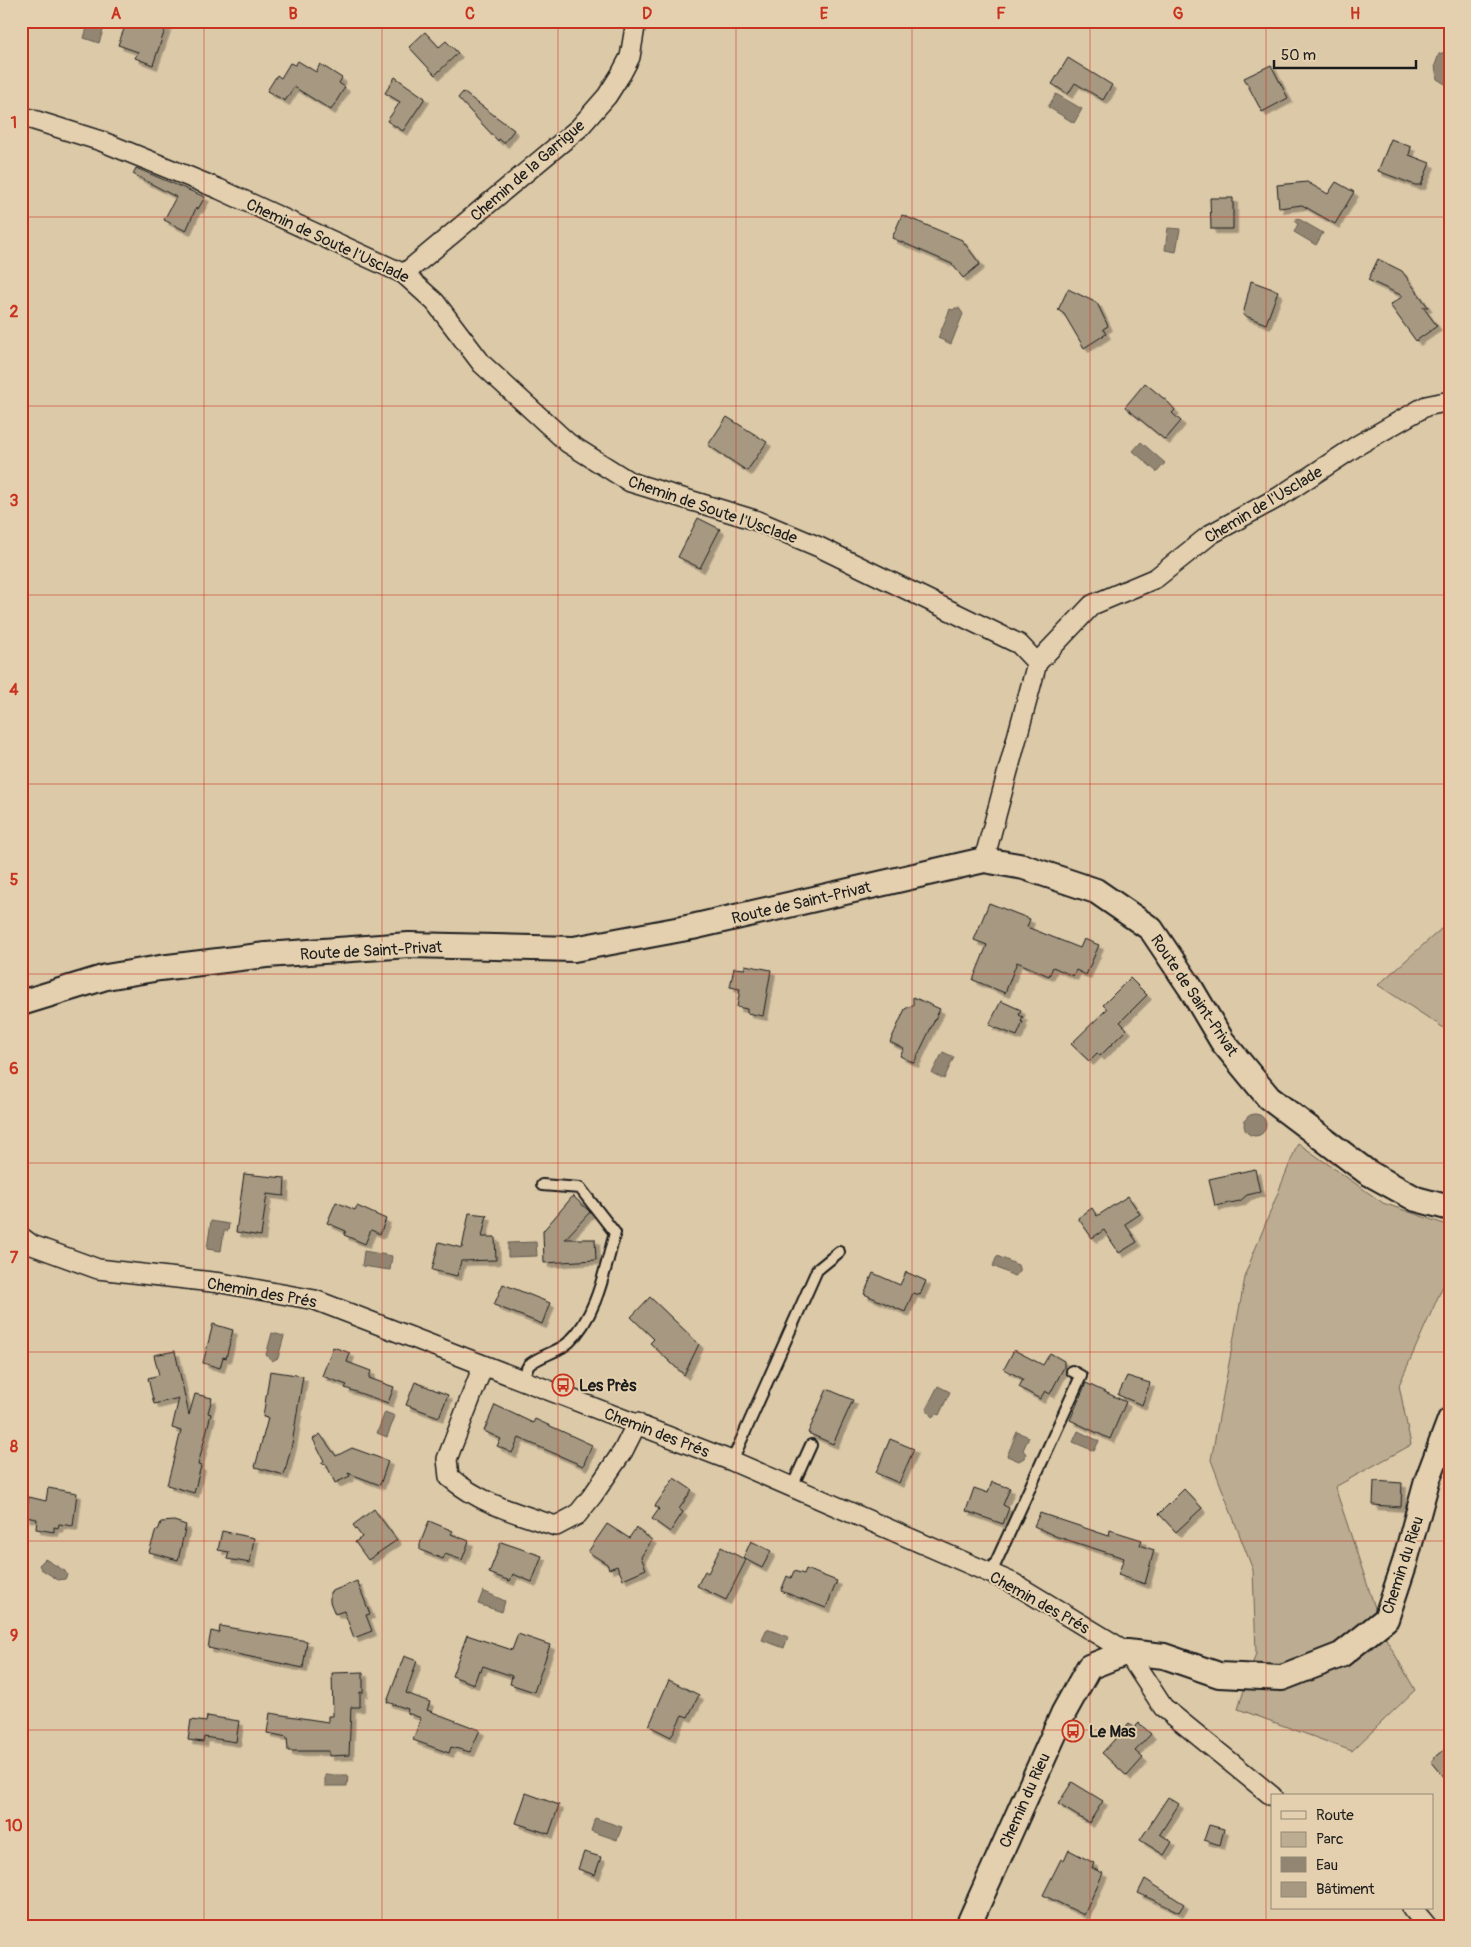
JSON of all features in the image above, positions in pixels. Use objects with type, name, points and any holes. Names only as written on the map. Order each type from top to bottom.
[{"type":"street","name":"Chemin de la Garrigue","points":[[404,274],[579,128],[607,96],[621,74],[630,57],[636,21]]},
{"type":"street","name":"Chemin de Soute l'Usclade","points":[[21,116],[101,141],[210,185],[404,274],[435,302],[482,364],[568,443],[630,482],[755,520],[819,547],[1019,644],[1037,663]]},
{"type":"street","name":"Chemin de l'Usclade","points":[[984,860],[1037,663],[1092,604],[1156,578],[1210,534],[1279,497],[1358,445],[1426,406],[1450,401]]},
{"type":"street","name":"Route de Saint-Privat","points":[[21,1003],[106,977],[160,968],[266,955],[409,945],[574,950],[692,926],[984,860],[1024,867],[1096,891],[1151,930],[1190,987],[1222,1041],[1269,1098],[1367,1172],[1416,1199],[1450,1208]]},
{"type":"street","name":"Chemin des Prés","points":[[21,1237],[32,1244],[98,1269],[221,1283],[315,1300],[483,1366],[637,1423],[992,1573],[1013,1583],[1126,1652]]},
{"type":"street","points":[[483,1366],[447,1459],[449,1477],[468,1494],[501,1508],[556,1526],[577,1515],[623,1451],[637,1423]]},
{"type":"street","name":"Chemin du Rieu","points":[[968,1926],[1064,1712],[1089,1667],[1126,1652],[1164,1656],[1219,1675],[1282,1678],[1341,1655],[1386,1619],[1404,1566],[1427,1481],[1450,1420]]},
{"type":"street","points":[[1126,1652],[1163,1707],[1271,1795]]},
{"type":"street","points":[[1414,1910],[1427,1926]]},
{"type":"lane","points":[[522,1380],[529,1365],[559,1350],[570,1342],[578,1331],[599,1293],[615,1233],[580,1188],[542,1185]]},
{"type":"lane","points":[[732,1462],[817,1270],[839,1252]]},
{"type":"lane","points":[[992,1573],[1081,1376],[1072,1371]]},
{"type":"lane","points":[[792,1487],[811,1445]]},
{"type":"green space","points":[[1450,921],[1450,1032],[1378,985]]},
{"type":"green space","points":[[1298,1143],[1383,1203],[1450,1226],[1450,1270],[1399,1385],[1411,1445],[1335,1487],[1384,1635],[1415,1690],[1352,1751],[1238,1709],[1256,1653],[1253,1570],[1211,1460],[1246,1272]]},
{"type":"water","points":[[89,21],[106,21],[99,43],[84,38]]},
{"type":"water","points":[[1445,52],[1450,54],[1450,83],[1445,84],[1437,79],[1435,65],[1439,54]]},
{"type":"water","points":[[1056,94],[1082,109],[1074,123],[1048,107]]},
{"type":"water","points":[[1297,218],[1323,233],[1316,245],[1294,232],[1298,224],[1295,222]]},
{"type":"water","points":[[1168,228],[1180,229],[1176,252],[1165,250]]},
{"type":"water","points":[[959,308],[963,314],[951,344],[938,338],[950,309],[953,310]]},
{"type":"water","points":[[1141,442],[1165,463],[1157,472],[1133,451]]},
{"type":"water","points":[[943,1052],[954,1057],[944,1079],[932,1073]]},
{"type":"water","points":[[1255,1114],[1263,1117],[1266,1125],[1263,1133],[1255,1136],[1247,1133],[1244,1125],[1247,1117]]},
{"type":"water","points":[[211,1221],[229,1224],[228,1231],[224,1231],[221,1251],[207,1249]]},
{"type":"water","points":[[536,1242],[537,1256],[508,1257],[508,1243]]},
{"type":"water","points":[[364,1251],[392,1256],[390,1270],[362,1266]]},
{"type":"water","points":[[997,1256],[1018,1265],[1020,1272],[1014,1276],[993,1266]]},
{"type":"water","points":[[272,1333],[284,1336],[278,1358],[272,1361],[266,1355]]},
{"type":"water","points":[[938,1386],[950,1392],[939,1415],[936,1414],[932,1417],[926,1409]]},
{"type":"water","points":[[385,1412],[395,1416],[387,1437],[377,1433]]},
{"type":"water","points":[[1078,1431],[1099,1441],[1094,1451],[1073,1442]]},
{"type":"water","points":[[1017,1432],[1029,1437],[1023,1450],[1026,1454],[1019,1461],[1007,1456]]},
{"type":"water","points":[[45,1559],[65,1571],[67,1575],[65,1579],[58,1580],[41,1569],[39,1565]]},
{"type":"water","points":[[483,1591],[505,1601],[502,1612],[478,1604]]},
{"type":"water","points":[[767,1629],[788,1637],[784,1648],[762,1640]]},
{"type":"water","points":[[325,1775],[348,1775],[347,1786],[325,1786]]},
{"type":"water","points":[[595,1818],[622,1827],[617,1840],[591,1831]]},
{"type":"building","points":[[127,21],[168,21],[153,65],[135,58],[138,52],[118,45]]},
{"type":"building","points":[[425,32],[439,47],[446,41],[458,53],[435,75],[409,47]]},
{"type":"building","points":[[1068,58],[1112,85],[1103,100],[1075,83],[1068,94],[1052,84]]},
{"type":"building","points":[[298,61],[316,72],[320,64],[342,78],[339,83],[345,87],[331,110],[294,87],[285,101],[267,91],[277,75],[281,78],[290,63],[295,65]]},
{"type":"building","points":[[1271,65],[1288,98],[1262,112],[1244,78]]},
{"type":"building","points":[[395,77],[425,98],[403,131],[387,121],[400,102],[385,93]]},
{"type":"building","points":[[463,92],[514,130],[504,143],[499,139],[498,141],[458,98]]},
{"type":"building","points":[[1391,139],[1411,147],[1409,155],[1430,163],[1421,185],[1415,185],[1378,171]]},
{"type":"building","points":[[136,168],[205,197],[198,209],[196,208],[186,231],[164,220],[176,197],[133,174]]},
{"type":"building","points":[[1307,182],[1328,194],[1336,182],[1354,192],[1335,224],[1302,205],[1279,208],[1277,185]]},
{"type":"building","points":[[1210,198],[1233,198],[1233,229],[1211,229]]},
{"type":"building","points":[[902,215],[962,240],[980,264],[963,278],[952,264],[892,238]]},
{"type":"building","points":[[1378,259],[1402,271],[1428,307],[1423,307],[1437,326],[1416,341],[1390,305],[1403,296],[1368,280]]},
{"type":"building","points":[[1251,281],[1278,291],[1266,324],[1243,315]]},
{"type":"building","points":[[1068,289],[1097,303],[1108,326],[1103,329],[1106,334],[1084,348],[1064,314],[1058,310]]},
{"type":"building","points":[[1145,383],[1168,402],[1175,410],[1172,413],[1181,421],[1165,440],[1125,407]]},
{"type":"building","points":[[727,417],[767,442],[747,471],[708,445]]},
{"type":"building","points":[[698,518],[720,529],[700,568],[678,557]]},
{"type":"building","points":[[989,903],[1030,919],[1027,927],[1080,948],[1084,939],[1099,945],[1086,975],[1076,970],[1073,976],[1053,967],[1049,976],[1017,962],[1005,993],[973,980],[987,945],[974,940]]},
{"type":"building","points":[[745,965],[771,970],[763,1016],[747,1013],[747,1009],[737,1007],[740,989],[730,987],[734,968],[745,969]]},
{"type":"building","points":[[1130,978],[1147,995],[1120,1022],[1127,1029],[1100,1056],[1097,1053],[1089,1061],[1071,1044],[1107,1009],[1103,1005]]},
{"type":"building","points":[[913,997],[940,1009],[914,1063],[900,1056],[904,1049],[890,1042],[905,1009],[913,1005]]},
{"type":"building","points":[[1001,1001],[1021,1010],[1019,1015],[1023,1017],[1021,1022],[1023,1022],[1017,1036],[989,1025]]},
{"type":"building","points":[[1255,1169],[1260,1192],[1247,1195],[1240,1201],[1215,1206],[1209,1179]]},
{"type":"building","points":[[244,1174],[285,1178],[284,1196],[267,1194],[261,1236],[236,1232]]},
{"type":"building","points":[[573,1196],[590,1212],[565,1239],[595,1239],[596,1260],[544,1263],[543,1231]]},
{"type":"building","points":[[1128,1196],[1140,1214],[1125,1224],[1137,1242],[1119,1253],[1104,1230],[1092,1238],[1078,1218],[1092,1208],[1097,1216]]},
{"type":"building","points":[[336,1202],[355,1210],[357,1206],[386,1219],[380,1234],[371,1230],[365,1244],[344,1235],[346,1231],[327,1223]]},
{"type":"building","points":[[469,1213],[487,1215],[482,1237],[495,1237],[496,1260],[461,1261],[457,1276],[432,1270],[439,1242],[462,1248]]},
{"type":"building","points":[[906,1272],[926,1281],[920,1295],[913,1293],[905,1312],[864,1294],[873,1273],[900,1285]]},
{"type":"building","points":[[503,1284],[550,1303],[542,1324],[494,1305]]},
{"type":"building","points":[[650,1297],[699,1344],[684,1375],[650,1343],[654,1339],[631,1317]]},
{"type":"building","points":[[213,1324],[233,1330],[226,1358],[223,1357],[220,1368],[203,1363]]},
{"type":"building","points":[[333,1347],[350,1353],[347,1362],[371,1371],[369,1378],[394,1387],[388,1403],[345,1388],[347,1385],[322,1376]]},
{"type":"building","points":[[1014,1350],[1043,1365],[1050,1353],[1064,1361],[1064,1367],[1050,1394],[1045,1391],[1040,1399],[1019,1387],[1023,1379],[1004,1369]]},
{"type":"building","points":[[175,1351],[189,1415],[195,1394],[212,1398],[208,1413],[211,1414],[198,1465],[201,1466],[194,1493],[167,1485],[181,1431],[172,1428],[179,1398],[154,1404],[148,1378],[159,1375],[154,1355]]},
{"type":"building","points":[[270,1371],[303,1376],[292,1444],[284,1475],[255,1467],[268,1418],[263,1417]]},
{"type":"building","points":[[1127,1376],[1150,1383],[1142,1405],[1118,1395]]},
{"type":"building","points":[[415,1382],[448,1395],[439,1417],[406,1405]]},
{"type":"building","points":[[1086,1383],[1126,1402],[1110,1439],[1070,1420]]},
{"type":"building","points":[[827,1389],[853,1400],[833,1444],[808,1433]]},
{"type":"building","points":[[495,1405],[533,1423],[535,1419],[592,1445],[583,1466],[519,1438],[512,1453],[497,1446],[501,1439],[484,1431]]},
{"type":"building","points":[[320,1434],[336,1456],[352,1448],[388,1461],[380,1485],[348,1473],[350,1476],[335,1483],[326,1464],[321,1463],[324,1461],[313,1439]]},
{"type":"building","points":[[890,1439],[914,1449],[899,1483],[876,1473]]},
{"type":"building","points":[[674,1478],[692,1490],[679,1509],[683,1512],[670,1532],[652,1519],[659,1509],[655,1506]]},
{"type":"building","points":[[1374,1481],[1402,1483],[1401,1507],[1373,1505]]},
{"type":"building","points":[[992,1482],[1010,1488],[1003,1505],[1009,1508],[1003,1524],[966,1511],[974,1488],[988,1493]]},
{"type":"building","points":[[48,1488],[77,1493],[73,1526],[59,1524],[58,1528],[54,1527],[54,1532],[36,1529],[37,1519],[25,1517],[29,1497],[46,1501]]},
{"type":"building","points":[[1184,1489],[1202,1508],[1176,1532],[1159,1514]]},
{"type":"building","points":[[374,1509],[397,1540],[368,1560],[355,1542],[362,1537],[353,1525]]},
{"type":"building","points":[[1040,1513],[1109,1536],[1110,1530],[1142,1540],[1140,1545],[1154,1550],[1145,1584],[1118,1575],[1124,1558],[1055,1536],[1034,1526]]},
{"type":"building","points":[[174,1521],[186,1525],[178,1560],[149,1552],[156,1530],[158,1531],[161,1522]]},
{"type":"building","points":[[429,1521],[453,1531],[451,1534],[469,1541],[462,1560],[445,1554],[443,1559],[420,1550],[420,1544]]},
{"type":"building","points":[[607,1524],[629,1538],[636,1528],[652,1540],[641,1557],[646,1569],[623,1579],[617,1566],[609,1569],[607,1564],[588,1552]]},
{"type":"building","points":[[222,1531],[254,1538],[250,1563],[227,1559],[229,1552],[218,1550]]},
{"type":"building","points":[[751,1541],[771,1551],[762,1568],[743,1558]]},
{"type":"building","points":[[501,1542],[542,1556],[532,1582],[513,1574],[510,1581],[489,1573]]},
{"type":"building","points":[[721,1547],[746,1560],[726,1600],[697,1586],[705,1571],[708,1573]]},
{"type":"building","points":[[806,1569],[837,1581],[826,1608],[781,1591],[787,1576],[791,1578],[794,1571],[804,1574]]},
{"type":"building","points":[[357,1581],[370,1614],[366,1615],[372,1631],[354,1638],[344,1611],[335,1614],[330,1602],[330,1592]]},
{"type":"building","points":[[220,1626],[307,1641],[303,1668],[208,1648],[211,1631],[219,1633]]},
{"type":"building","points":[[518,1634],[550,1645],[534,1692],[510,1684],[512,1676],[483,1666],[481,1671],[479,1670],[474,1684],[452,1676],[467,1635],[512,1650]]},
{"type":"building","points":[[404,1656],[417,1661],[406,1693],[430,1702],[427,1710],[480,1730],[470,1752],[451,1747],[449,1753],[413,1740],[421,1718],[407,1713],[408,1709],[387,1702]]},
{"type":"building","points":[[363,1672],[363,1693],[360,1692],[360,1707],[351,1707],[349,1755],[329,1756],[329,1751],[288,1751],[287,1737],[267,1733],[270,1713],[328,1722],[328,1716],[333,1716],[332,1673]]},
{"type":"building","points":[[669,1680],[699,1695],[688,1717],[682,1715],[671,1737],[649,1726]]},
{"type":"building","points":[[207,1716],[239,1721],[236,1742],[204,1737],[203,1742],[188,1740],[191,1720],[206,1722]]},
{"type":"building","points":[[1139,1723],[1151,1734],[1135,1751],[1143,1758],[1127,1776],[1102,1753],[1129,1724],[1134,1728]]},
{"type":"building","points":[[1450,1745],[1450,1784],[1431,1761]]},
{"type":"building","points":[[1072,1782],[1103,1801],[1089,1823],[1058,1804]]},
{"type":"building","points":[[526,1793],[559,1805],[549,1834],[516,1823]]},
{"type":"building","points":[[1168,1797],[1179,1804],[1160,1834],[1172,1842],[1164,1855],[1140,1840]]},
{"type":"building","points":[[1209,1825],[1224,1829],[1220,1845],[1204,1840]]},
{"type":"building","points":[[1069,1850],[1094,1863],[1092,1868],[1103,1873],[1084,1915],[1043,1895],[1061,1859],[1064,1861]]},
{"type":"building","points":[[584,1852],[601,1857],[595,1875],[578,1869]]},
{"type":"building","points":[[1145,1879],[1184,1904],[1179,1912],[1138,1893]]},
{"type":"place","name":"Les Près","points":[[563,1385]]},
{"type":"place","name":"Le Mas","points":[[1073,1731]]}]
